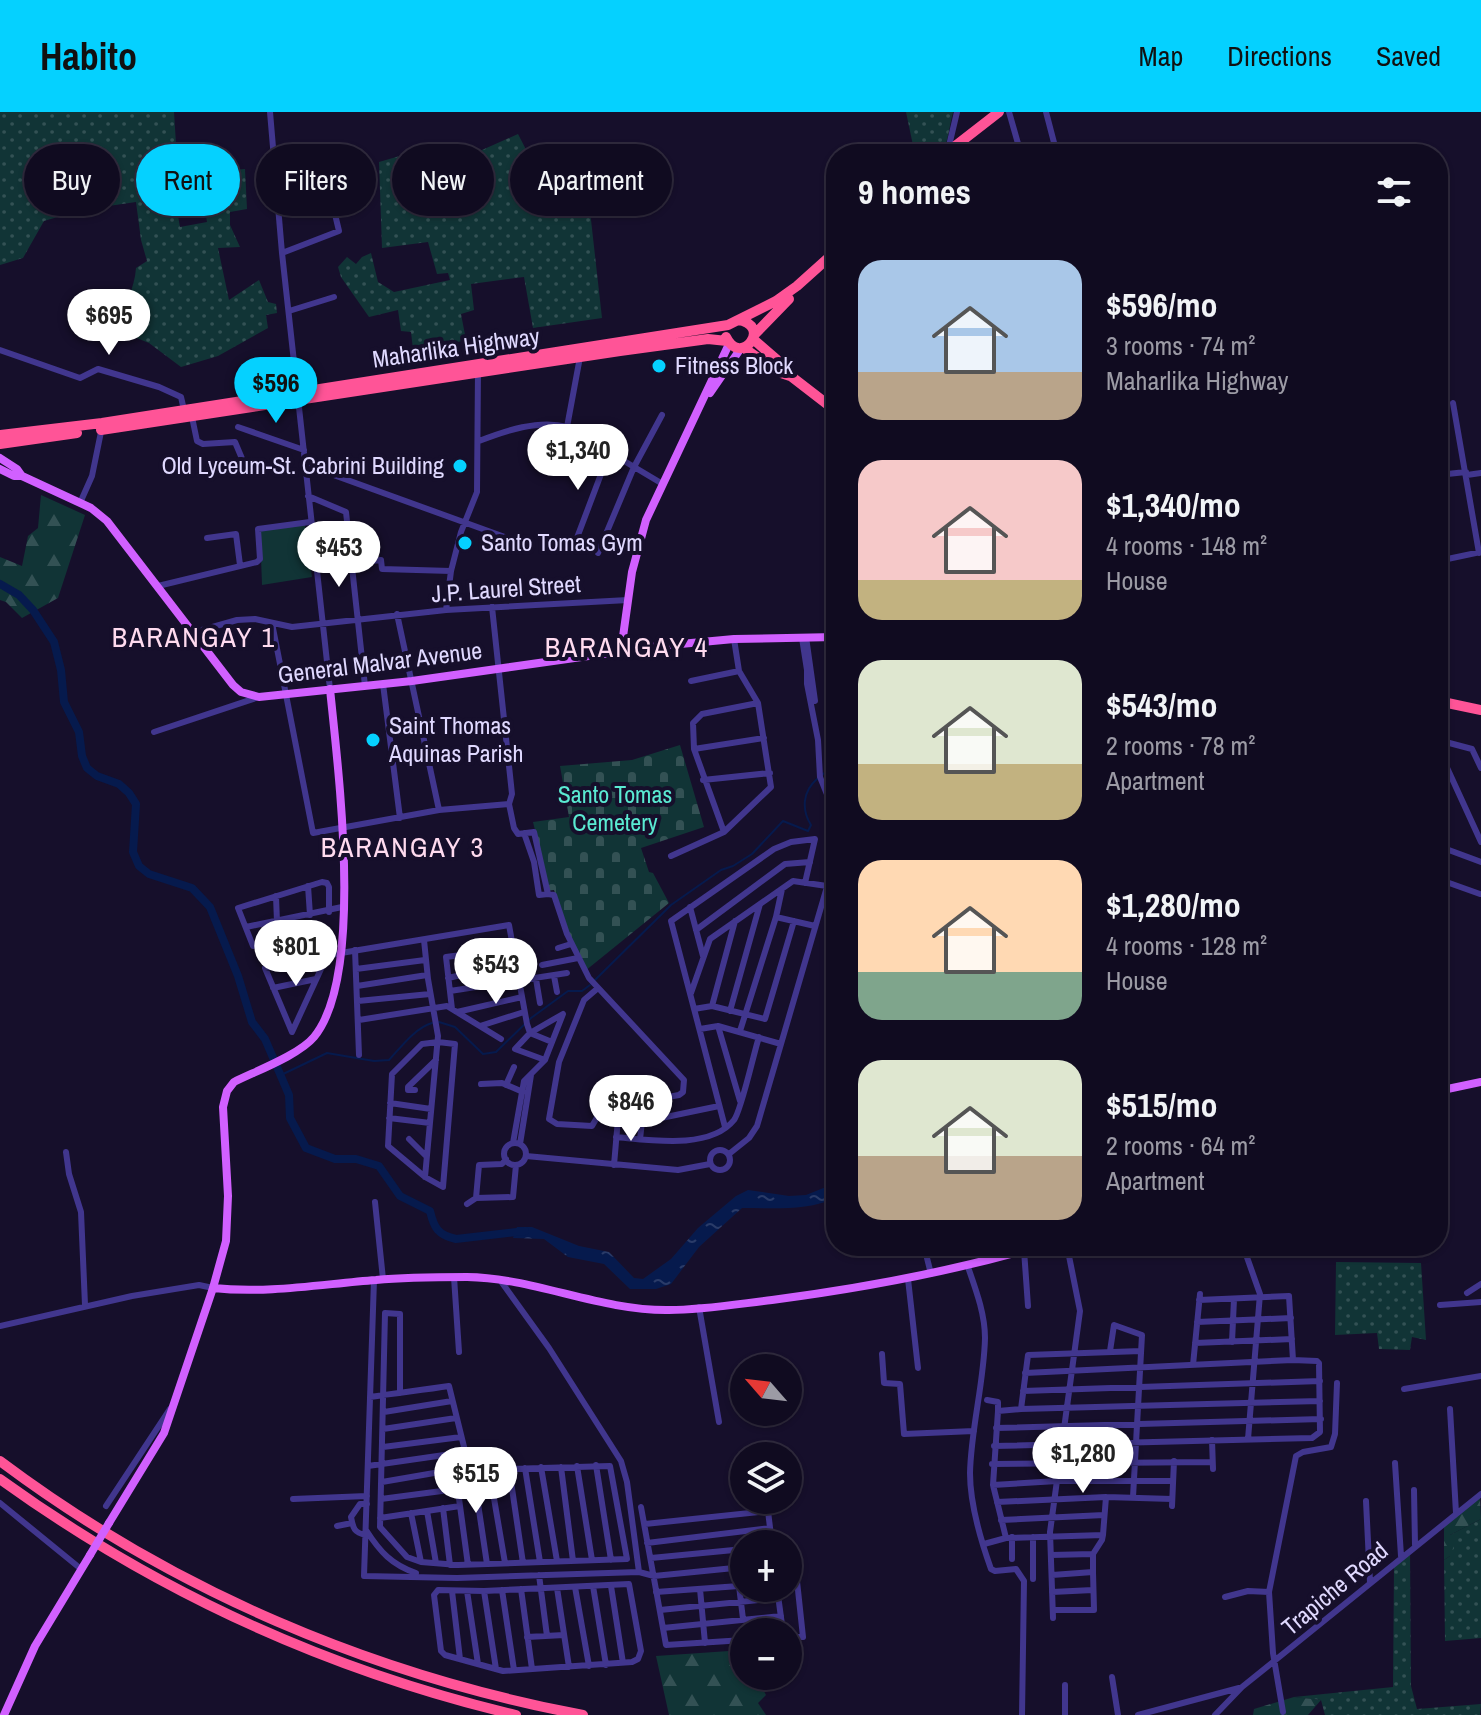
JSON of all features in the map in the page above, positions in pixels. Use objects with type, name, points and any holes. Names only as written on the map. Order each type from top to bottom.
[{"type":"highway","points":[[961,144],[999,112]]},
{"type":"highway","name":"Maharlika Highway","points":[[0,444],[478,368],[733,322],[776,301],[826,260]]},
{"type":"highway","points":[[743,348],[779,307],[826,266]]},
{"type":"highway","points":[[792,377],[778,372],[743,348],[728,343],[725,333],[733,322],[750,324],[754,337],[792,377],[826,403]]},
{"type":"highway","name":"Maharlika Highway","points":[[478,368],[708,339],[728,343]]},
{"type":"highway","name":"Maharlika Highway","points":[[0,435],[102,426]]},
{"type":"highway","points":[[1448,703],[1481,710]]},
{"type":"highway","points":[[0,1461],[59,1503],[137,1551],[223,1597],[285,1625],[344,1650],[480,1693],[583,1715]]},
{"type":"highway","points":[[0,1479],[93,1540],[217,1610],[380,1677],[516,1715]]},
{"type":"main road","points":[[621,651],[639,543],[661,483],[704,400],[728,343]]},
{"type":"main road","points":[[704,400],[743,348]]},
{"type":"main road","name":"General Malvar Avenue","points":[[0,458],[22,476]]},
{"type":"main road","name":"General Malvar Avenue","points":[[0,469],[80,503],[107,521],[233,685],[241,692],[259,697],[412,681],[621,651],[734,639],[826,637]]},
{"type":"main road","points":[[4,1715],[35,1646],[164,1433],[177,1400],[226,1241],[228,1196],[223,1107],[227,1091],[234,1082],[308,1044],[316,1034],[337,984],[341,953],[343,828],[330,689]]},
{"type":"main road","points":[[1448,1089],[1481,1082]]},
{"type":"main road","points":[[213,1288],[233,1291],[378,1279],[454,1277],[500,1280],[609,1304],[668,1310],[820,1294],[968,1267],[1004,1256]]},
{"type":"street","points":[[270,112],[282,253],[330,689]]},
{"type":"street","points":[[952,144],[957,112]]},
{"type":"street","points":[[1009,112],[1018,144]]},
{"type":"street","points":[[1046,112],[1054,144]]},
{"type":"street","points":[[282,253],[339,231],[335,216]]},
{"type":"street","points":[[289,311],[334,297]]},
{"type":"street","points":[[0,350],[80,378],[98,369],[159,387],[181,397],[197,441],[203,444],[235,442],[246,468]]},
{"type":"street","points":[[567,427],[580,357]]},
{"type":"street","points":[[446,610],[451,571],[463,522],[477,492],[478,368]]},
{"type":"street","points":[[1448,559],[1480,552],[1453,403]]},
{"type":"street","points":[[598,553],[634,467],[662,415]]},
{"type":"street","points":[[479,441],[518,428],[559,425],[661,483]]},
{"type":"street","points":[[80,503],[92,476],[102,426]]},
{"type":"street","points":[[238,427],[304,450]]},
{"type":"street","points":[[575,543],[609,453]]},
{"type":"street","points":[[306,465],[513,540]]},
{"type":"street","points":[[1448,475],[1481,473]]},
{"type":"street","points":[[1470,493],[1481,492]]},
{"type":"street","points":[[308,496],[346,512],[365,686]]},
{"type":"street","points":[[158,586],[260,559],[258,529],[310,522]]},
{"type":"street","points":[[207,538],[236,534],[240,565]]},
{"type":"street","points":[[351,563],[381,560],[382,569],[451,571]]},
{"type":"street","name":"J.P. Laurel Street","points":[[273,631],[397,614],[628,600]]},
{"type":"street","points":[[492,607],[512,794],[509,804],[514,828],[518,834],[524,833],[534,862],[539,895],[554,895],[571,944],[598,988],[684,1080],[685,1085],[679,1095],[602,1109],[592,1126],[557,1124],[549,1119],[558,1064],[584,1000],[598,988]]},
{"type":"street","points":[[397,614],[439,810]]},
{"type":"street","name":"J.P. Laurel Street","points":[[195,632],[237,620],[255,619],[292,627]]},
{"type":"street","points":[[272,623],[313,833],[439,810],[509,804]]},
{"type":"street","points":[[804,638],[826,780]]},
{"type":"street","points":[[804,638],[820,777],[826,792]]},
{"type":"street","points":[[671,856],[724,832],[769,791],[770,773],[758,703],[739,671],[734,639]]},
{"type":"street","points":[[691,681],[739,671]]},
{"type":"street","points":[[383,684],[400,818]]},
{"type":"street","points":[[154,732],[259,697]]},
{"type":"street","points":[[724,832],[694,749],[693,723],[702,714],[758,703]]},
{"type":"street","points":[[694,749],[764,738]]},
{"type":"street","points":[[1448,743],[1472,749],[1481,768]]},
{"type":"street","points":[[1448,770],[1481,842]]},
{"type":"street","points":[[703,780],[770,773]]},
{"type":"street","points":[[725,1127],[671,921],[782,846],[815,839],[805,883]]},
{"type":"street","points":[[1448,850],[1481,862]]},
{"type":"street","points":[[696,930],[785,864],[810,862]]},
{"type":"street","points":[[704,944],[793,881],[826,886]]},
{"type":"street","points":[[276,896],[280,921],[288,941],[253,946],[238,908],[276,896],[308,886],[327,883],[329,912]]},
{"type":"street","points":[[1448,883],[1480,894]]},
{"type":"street","points":[[308,886],[310,915]]},
{"type":"street","points":[[740,1031],[776,917],[782,888]]},
{"type":"street","points":[[729,1154],[749,1138],[757,1126],[826,889]]},
{"type":"street","points":[[730,1011],[760,904]]},
{"type":"street","points":[[246,927],[342,907]]},
{"type":"street","points":[[690,907],[696,930],[704,944],[691,993]]},
{"type":"street","points":[[776,917],[815,926]]},
{"type":"street","points":[[712,1006],[735,921]]},
{"type":"street","points":[[694,1009],[712,1006],[765,1019],[794,921]]},
{"type":"street","points":[[327,956],[292,1032],[265,968],[355,950],[509,925],[530,1033],[552,1042]]},
{"type":"street","points":[[424,940],[438,1042],[425,1177]]},
{"type":"street","points":[[558,948],[571,944]]},
{"type":"street","points":[[455,1010],[446,957],[513,948]]},
{"type":"street","points":[[355,950],[359,1055]]},
{"type":"street","points":[[542,965],[578,958]]},
{"type":"street","points":[[356,969],[425,960]]},
{"type":"street","points":[[448,978],[515,963]]},
{"type":"street","points":[[450,991],[567,973]]},
{"type":"street","points":[[357,986],[427,975]]},
{"type":"street","points":[[554,976],[557,992]]},
{"type":"street","points":[[273,988],[316,979]]},
{"type":"street","points":[[536,979],[540,1003]]},
{"type":"street","points":[[358,1001],[430,994]]},
{"type":"street","points":[[455,1010],[522,997]]},
{"type":"street","points":[[359,1020],[447,1006],[501,1039]]},
{"type":"street","points":[[517,1144],[524,1081],[545,1060],[563,1014],[530,1033],[515,1049],[545,1060]]},
{"type":"street","points":[[480,1026],[525,1018]]},
{"type":"street","points":[[700,1029],[718,1026],[781,1044]]},
{"type":"street","points":[[718,1026],[740,1101]]},
{"type":"street","points":[[616,1137],[672,1143],[717,1134],[735,1119],[759,1037]]},
{"type":"street","points":[[438,1042],[455,1044],[443,1187],[425,1177],[388,1146],[392,1074],[422,1044],[438,1042]]},
{"type":"street","points":[[415,1090],[408,1090],[408,1087],[436,1060]]},
{"type":"street","points":[[506,1085],[514,1067]]},
{"type":"street","points":[[517,1144],[530,1094],[531,1075]]},
{"type":"street","points":[[481,1084],[493,1082],[530,1094]]},
{"type":"street","points":[[390,1103],[431,1109]]},
{"type":"street","points":[[640,1139],[642,1122],[719,1106]]},
{"type":"street","points":[[389,1118],[430,1123]]},
{"type":"street","points":[[614,1165],[618,1119]]},
{"type":"street","points":[[409,1139],[426,1156]]},
{"type":"street","points":[[476,1198],[479,1165],[502,1164],[506,1159],[506,1148],[517,1144],[524,1148],[526,1156],[522,1163],[516,1165],[506,1159]]},
{"type":"street","points":[[722,1150],[729,1154],[731,1162],[727,1168],[716,1170],[710,1164],[713,1152],[722,1150]]},
{"type":"street","points":[[66,1152],[69,1174],[81,1212],[85,1305]]},
{"type":"street","points":[[526,1156],[678,1170],[710,1164]]},
{"type":"street","points":[[467,1204],[476,1198],[513,1197],[516,1165]]},
{"type":"street","points":[[375,1202],[378,1279],[370,1397],[364,1576],[457,1578],[628,1572],[654,1576],[730,1568]]},
{"type":"street","points":[[926,1256],[931,1274]]},
{"type":"street","points":[[1024,1256],[1028,1306]]},
{"type":"street","points":[[1069,1256],[1080,1311],[1050,1537],[1053,1614],[1094,1610],[1093,1554],[1103,1535],[1106,1497]]},
{"type":"street","points":[[1247,1256],[1260,1294],[1248,1439]]},
{"type":"street","points":[[968,1267],[983,1319],[985,1339],[971,1485],[991,1569],[1016,1569],[1024,1581],[1022,1715]]},
{"type":"street","points":[[454,1277],[459,1352]]},
{"type":"street","points":[[908,1279],[918,1368]]},
{"type":"street","points":[[500,1280],[549,1348],[621,1461],[627,1482],[639,1572]]},
{"type":"street","points":[[1467,1293],[1481,1284]]},
{"type":"street","points":[[0,1326],[85,1305],[199,1285],[213,1288]]},
{"type":"street","points":[[1193,1365],[1200,1297],[1259,1299],[1289,1296],[1293,1360]]},
{"type":"street","points":[[1232,1342],[1234,1299]]},
{"type":"street","points":[[1440,1305],[1481,1302]]},
{"type":"street","points":[[699,1307],[719,1422]]},
{"type":"street","points":[[382,1482],[455,1469],[610,1466],[627,1556],[624,1560],[468,1565],[421,1562],[407,1557],[380,1527],[385,1313],[400,1314],[400,1393]]},
{"type":"street","points":[[1197,1322],[1291,1318]]},
{"type":"street","points":[[1110,1351],[1114,1325],[1142,1335],[1133,1497]]},
{"type":"street","points":[[1195,1343],[1292,1339]]},
{"type":"street","points":[[1021,1409],[1028,1355],[1141,1351]]},
{"type":"street","points":[[882,1354],[884,1383],[900,1384],[904,1434],[974,1431]]},
{"type":"street","points":[[994,1446],[1312,1438],[1320,1432],[1318,1362],[1293,1360],[1025,1373]]},
{"type":"street","points":[[1404,1389],[1481,1376]]},
{"type":"street","points":[[1023,1391],[1320,1381]]},
{"type":"street","points":[[1283,1712],[1274,1662],[1269,1592],[1295,1460],[1303,1452],[1331,1447],[1335,1434],[1337,1383]]},
{"type":"street","points":[[370,1397],[449,1386],[471,1468],[487,1564]]},
{"type":"street","points":[[106,1506],[177,1400]]},
{"type":"street","points":[[987,1400],[998,1402],[993,1485],[1012,1559]]},
{"type":"street","points":[[384,1412],[452,1401]]},
{"type":"street","points":[[998,1411],[1320,1401]]},
{"type":"street","points":[[1450,1409],[1456,1513]]},
{"type":"street","points":[[383,1429],[456,1418]]},
{"type":"street","points":[[996,1428],[1321,1419]]},
{"type":"street","points":[[383,1447],[461,1437]]},
{"type":"street","points":[[992,1464],[1174,1461],[1212,1466],[1212,1440]]},
{"type":"street","points":[[368,1466],[465,1452]]},
{"type":"street","points":[[997,1502],[1133,1497],[1172,1503],[1174,1461]]},
{"type":"street","points":[[1395,1463],[1401,1556]]},
{"type":"street","points":[[596,1465],[611,1560]]},
{"type":"street","points":[[577,1466],[592,1560]]},
{"type":"street","points":[[541,1467],[557,1561]]},
{"type":"street","points":[[561,1467],[573,1561]]},
{"type":"street","points":[[509,1468],[523,1563]]},
{"type":"street","points":[[525,1468],[540,1562]]},
{"type":"street","points":[[455,1469],[468,1565]]},
{"type":"street","points":[[489,1469],[505,1563]]},
{"type":"street","points":[[993,1485],[1134,1479],[1173,1481]]},
{"type":"street","points":[[381,1499],[457,1489]]},
{"type":"street","points":[[1414,1490],[1415,1545]]},
{"type":"street","name":"Trapiche Road","points":[[1215,1715],[1242,1687],[1481,1494]]},
{"type":"street","points":[[293,1499],[351,1497],[367,1500]]},
{"type":"street","points":[[351,1497],[356,1508]]},
{"type":"street","points":[[366,1533],[358,1534],[351,1517],[356,1508],[367,1500]]},
{"type":"street","points":[[1366,1501],[1370,1582]]},
{"type":"street","points":[[0,1503],[81,1569]]},
{"type":"street","points":[[380,1518],[460,1506]]},
{"type":"street","points":[[641,1507],[666,1645],[730,1641]]},
{"type":"street","points":[[443,1508],[450,1565]]},
{"type":"street","points":[[427,1511],[436,1563]]},
{"type":"street","points":[[645,1524],[768,1511],[770,1528],[647,1543]]},
{"type":"street","points":[[411,1513],[421,1562]]},
{"type":"street","points":[[1001,1520],[1104,1515]]},
{"type":"street","points":[[337,1526],[352,1523]]},
{"type":"street","points":[[366,1533],[379,1552],[399,1567],[421,1575]]},
{"type":"street","points":[[984,1544],[1009,1538],[1103,1535]]},
{"type":"street","points":[[1033,1537],[1031,1579],[1093,1572]]},
{"type":"street","points":[[651,1558],[730,1550]]},
{"type":"street","points":[[1051,1555],[1093,1554]]},
{"type":"street","points":[[628,1572],[641,1651],[638,1659],[606,1665],[514,1670],[496,1669],[442,1653],[434,1595],[438,1590],[484,1591],[629,1584]]},
{"type":"street","points":[[539,1575],[547,1636]]},
{"type":"street","points":[[593,1586],[606,1665]]},
{"type":"street","points":[[611,1586],[623,1663]]},
{"type":"street","points":[[656,1592],[730,1586]]},
{"type":"street","points":[[575,1587],[589,1666]]},
{"type":"street","points":[[557,1588],[569,1667]]},
{"type":"street","points":[[521,1589],[532,1669]]},
{"type":"street","points":[[700,1589],[705,1643]]},
{"type":"street","points":[[502,1590],[514,1670]]},
{"type":"street","points":[[1052,1592],[1093,1590]]},
{"type":"street","points":[[452,1591],[460,1659]]},
{"type":"street","points":[[467,1591],[478,1664]]},
{"type":"street","points":[[484,1591],[496,1669]]},
{"type":"street","points":[[1225,1597],[1248,1591],[1269,1592]]},
{"type":"street","points":[[660,1610],[741,1602],[743,1618]]},
{"type":"street","points":[[756,1618],[781,1616],[779,1602]]},
{"type":"street","points":[[663,1628],[730,1620]]},
{"type":"street","points":[[527,1637],[564,1635]]},
{"type":"street","points":[[1112,1677],[1118,1715]]},
{"type":"street","points":[[1065,1685],[1065,1715]]},
{"type":"street","points":[[1138,1715],[1242,1687]]},
{"type":"green space","points":[[0,112],[174,112],[176,144],[136,144],[136,202],[120,204],[120,144],[24,144],[24,216],[61,216],[44,221],[23,258],[0,265]]},
{"type":"green space","points":[[906,112],[953,112],[946,144],[913,144]]},
{"type":"green space","points":[[518,134],[523,144],[510,144],[510,216],[591,216],[602,318],[533,328],[524,277],[471,284],[474,310],[461,314],[466,340],[429,349],[428,357],[414,358],[411,332],[401,331],[398,310],[369,317],[341,277],[338,267],[347,257],[356,264],[371,253],[378,282],[394,292],[450,280],[448,273],[437,274],[428,242],[382,248],[379,162],[392,158],[392,216],[494,216],[494,145]]},
{"type":"green space","points":[[240,169],[245,169],[247,209],[240,210]]},
{"type":"green space","points":[[138,216],[178,216],[180,227],[207,222],[206,216],[230,216],[230,225],[240,247],[218,248],[229,300],[259,280],[268,302],[276,304],[277,313],[266,315],[268,328],[218,356],[181,367],[149,343],[119,331],[136,268],[147,261]]},
{"type":"green space","points":[[41,495],[85,515],[58,598],[22,618],[0,600],[0,557],[22,566],[28,536],[38,528]]},
{"type":"green space","points":[[305,525],[312,577],[262,585],[260,530]]},
{"type":"green space","name":"Santo Tomas Cemetery","points":[[680,745],[704,827],[641,848],[649,872],[653,873],[669,903],[585,971],[571,944],[554,890],[546,891],[533,822],[569,817],[560,766],[632,760]]},
{"type":"green space","points":[[1336,1262],[1421,1263],[1426,1340],[1412,1337],[1410,1350],[1379,1349],[1377,1333],[1335,1335]]},
{"type":"green space","points":[[1480,1497],[1481,1519],[1450,1535],[1455,1543],[1450,1556],[1444,1560],[1444,1525]]},
{"type":"green space","points":[[1481,1519],[1481,1638],[1445,1641],[1444,1560],[1450,1556],[1450,1535]]},
{"type":"green space","points":[[1410,1549],[1411,1686],[1417,1709],[1481,1704],[1480,1715],[1325,1715],[1321,1700],[1294,1697],[1393,1687],[1394,1567]]},
{"type":"green space","points":[[730,1651],[730,1690],[763,1690],[766,1695],[758,1703],[766,1715],[669,1715],[656,1656]]},
{"type":"green space","points":[[1294,1697],[1321,1700],[1308,1715],[1253,1715],[1254,1709]]},
{"type":"water","points":[[826,1187],[826,1202],[813,1205],[742,1208],[699,1247],[671,1284],[656,1289],[630,1289],[604,1264],[568,1257],[544,1239],[513,1238],[517,1227],[532,1227],[579,1246],[609,1252],[634,1278],[643,1279],[671,1259],[698,1228],[736,1196],[748,1190],[789,1196],[806,1195]]},
{"type":"waterway","points":[[0,584],[19,595],[33,610],[54,642],[64,702],[79,732],[87,768],[97,776],[119,784],[136,804],[133,852],[139,866],[149,874],[192,888],[210,907],[238,976],[252,1022],[265,1039],[289,1095],[290,1118],[306,1148],[335,1159],[356,1159],[379,1166],[400,1196],[430,1211],[438,1230],[450,1237],[456,1239],[525,1231]]},
{"type":"waterway","points":[[822,775],[826,772]]},
{"type":"waterway","points":[[595,980],[671,905],[721,870],[752,854],[783,821],[808,831],[811,825],[805,800],[817,779]]},
{"type":"waterway","points":[[439,1022],[455,1027],[483,1054],[496,1052],[531,1018],[568,991],[582,991],[590,985]]},
{"type":"waterway","points":[[279,1076],[327,1053],[374,1061],[389,1060],[414,1033],[432,1023]]},
{"type":"place","name":"Fitness Block","points":[[659,366]]},
{"type":"place","name":"Old Lyceum-St. Cabrini Building","points":[[460,466]]},
{"type":"place","name":"Santo Tomas Gym","points":[[465,543]]},
{"type":"place","name":"Saint Thomas Aquinas Parish","points":[[373,740]]},
{"type":"district","name":"BARANGAY 1","points":[[194,637]]},
{"type":"district","name":"BARANGAY 4","points":[[627,647]]},
{"type":"district","name":"BARANGAY 3","points":[[403,847]]}]
